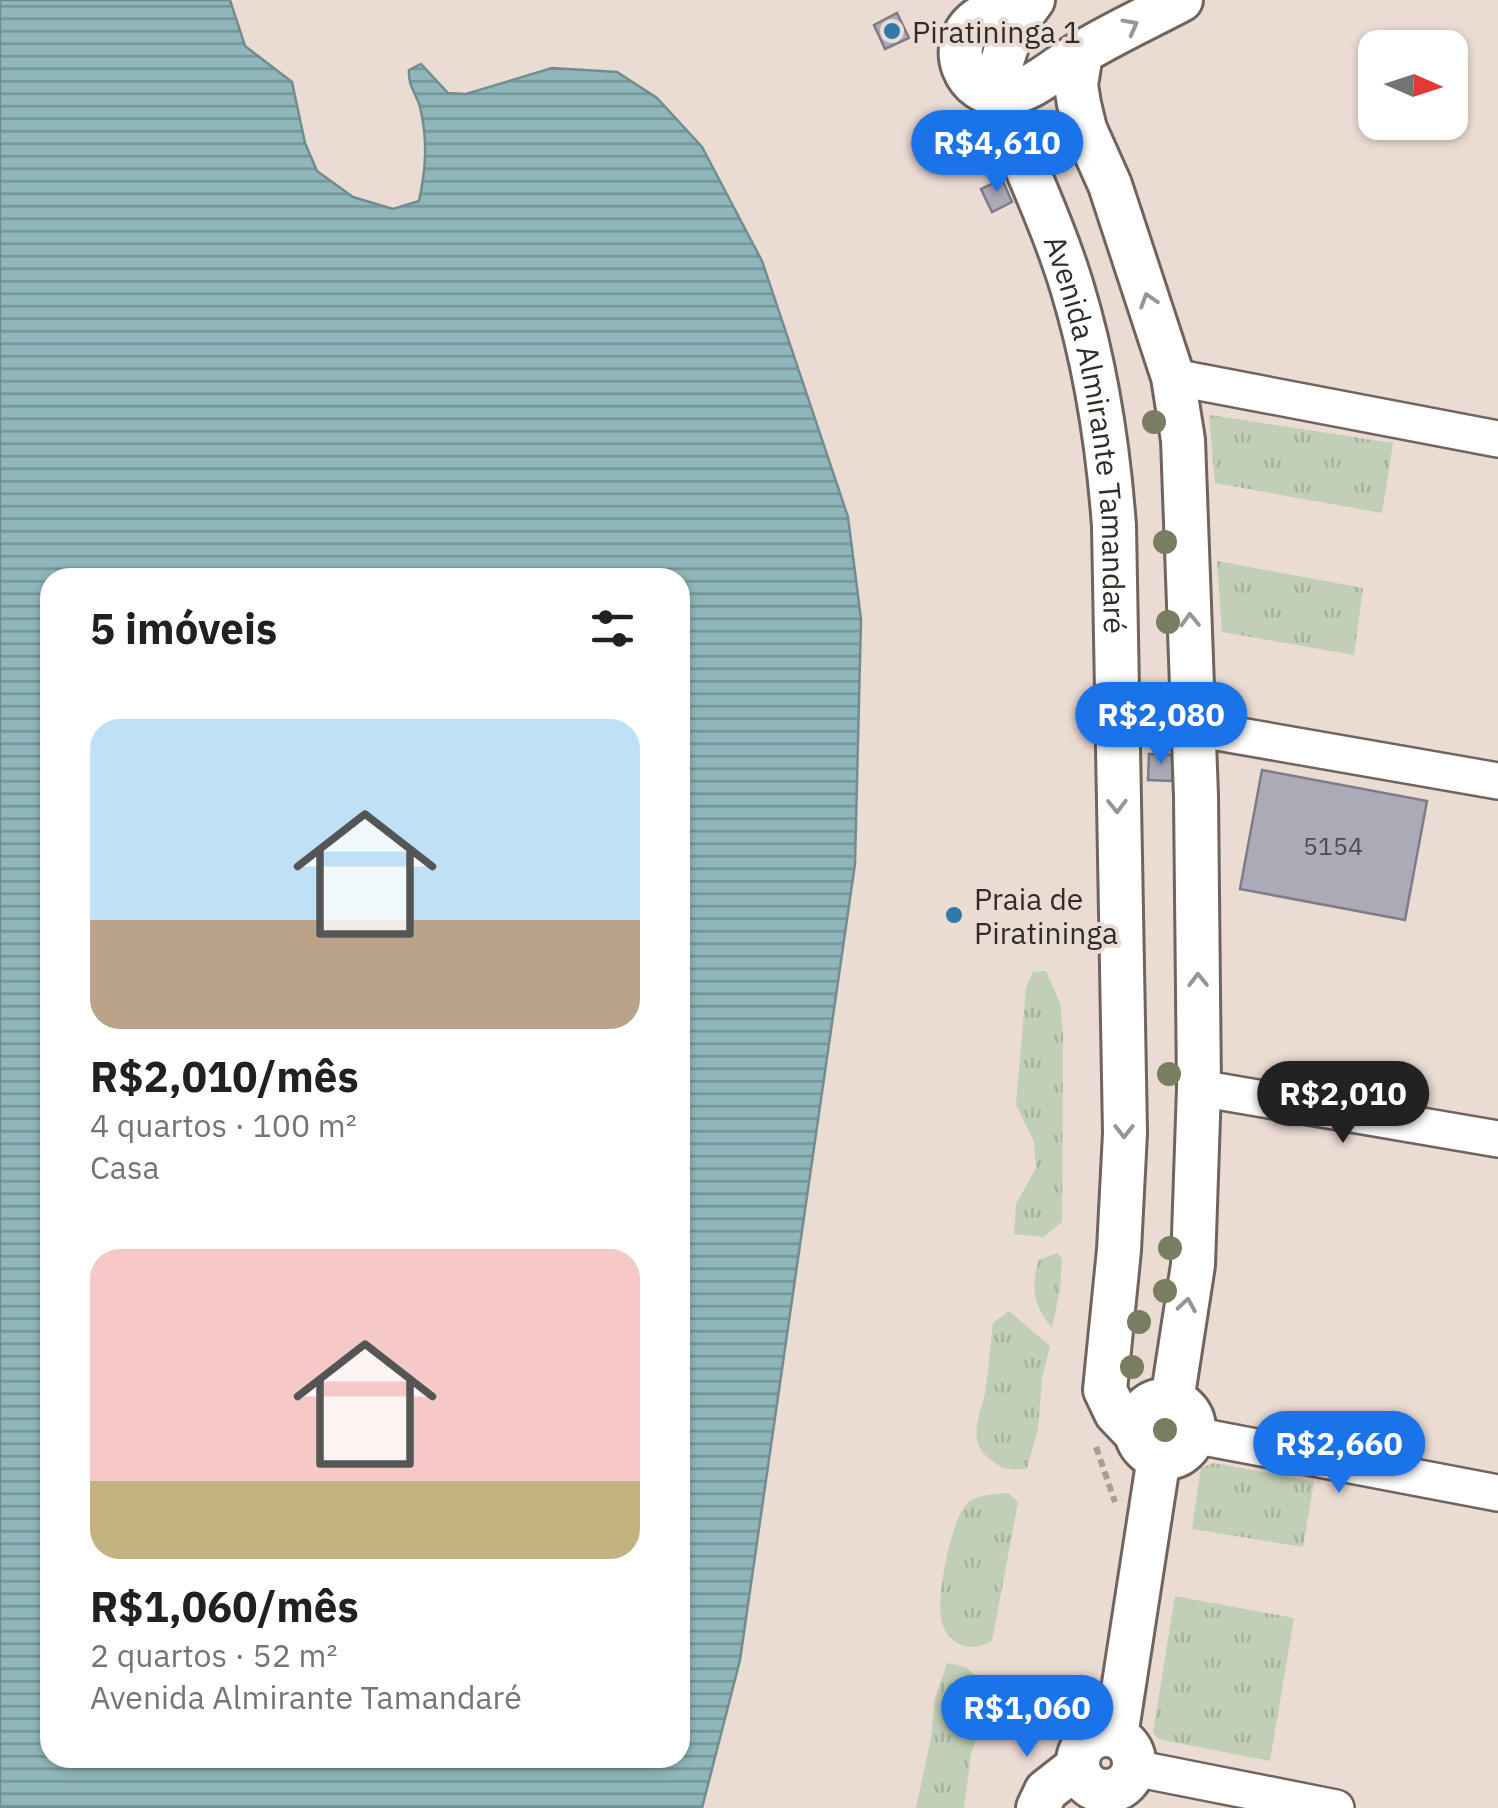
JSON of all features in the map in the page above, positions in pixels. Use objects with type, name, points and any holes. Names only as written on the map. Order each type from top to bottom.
[{"type":"street","points":[[1030,0],[977,20],[962,42],[961,62],[969,80],[980,89],[997,94],[1022,90],[1180,0]]},
{"type":"street","points":[[1081,53],[1076,86],[1078,104],[1173,377],[1183,440],[1194,728],[1199,1088],[1192,1265],[1165,1432],[1097,1768]]},
{"type":"street","name":"Avenida Almirante Tamandaré","points":[[997,94],[1072,284],[1096,376],[1108,447],[1114,526],[1125,1133],[1120,1250],[1105,1390],[1116,1413],[1165,1432]]},
{"type":"street","points":[[1038,194],[1045,166],[1060,154],[1078,153],[1101,166]]},
{"type":"street","points":[[1173,377],[1498,439]]},
{"type":"street","points":[[1194,728],[1498,781]]},
{"type":"street","points":[[1199,1088],[1498,1138]]},
{"type":"street","points":[[1165,1432],[1498,1493]]},
{"type":"street","points":[[1038,1808],[1046,1792],[1097,1768],[1336,1808]]},
{"type":"path","points":[[1093,1438],[1118,1513]]},
{"type":"path","points":[[1089,1695],[1097,1768]]},
{"type":"green space","points":[[1209,415],[1393,443],[1382,513],[1215,483]]},
{"type":"green space","points":[[1217,561],[1363,588],[1354,655],[1222,632]]},
{"type":"green space","points":[[1046,971],[1060,1003],[1063,1033],[1062,1222],[1043,1237],[1014,1234],[1016,1204],[1036,1168],[1034,1142],[1016,1104],[1026,988],[1033,972]]},
{"type":"green space","points":[[1057,1253],[1062,1259],[1060,1290],[1052,1328],[1041,1312],[1034,1288],[1039,1260]]},
{"type":"green space","points":[[1009,1311],[1050,1346],[1042,1378],[1038,1429],[1027,1468],[1016,1469],[1004,1468],[991,1460],[976,1435],[993,1323]]},
{"type":"green space","points":[[1214,1463],[1314,1482],[1303,1547],[1192,1529],[1201,1468]]},
{"type":"green space","points":[[1008,1493],[1018,1502],[992,1641],[970,1647],[951,1638],[940,1612],[951,1540],[970,1501]]},
{"type":"green space","points":[[1175,1596],[1294,1618],[1270,1761],[1158,1739],[1153,1732]]},
{"type":"green space","points":[[947,1663],[965,1667],[983,1682],[978,1703],[979,1730],[971,1754],[964,1808],[916,1808],[935,1699]]},
{"type":"water","points":[[0,0],[230,0],[245,46],[292,82],[305,143],[317,171],[353,197],[393,209],[419,201],[423,177],[424,131],[409,70],[421,64],[448,93],[466,94],[552,68],[617,72],[657,98],[702,147],[762,261],[848,517],[861,619],[855,864],[740,1660],[702,1808],[0,1808]]},
{"type":"building","name":"Piratininga 1","points":[[897,13],[909,38],[885,49],[874,25]]},
{"type":"building","points":[[1002,179],[1012,202],[992,212],[981,189]]},
{"type":"building","points":[[1149,754],[1174,755],[1172,781],[1148,780]]},
{"type":"building","points":[[1262,770],[1427,801],[1405,920],[1240,889]]},
{"type":"place","name":"Piratininga 1","points":[[892,31]]},
{"type":"place","name":"Praia de Piratininga","points":[[954,915]]}]
